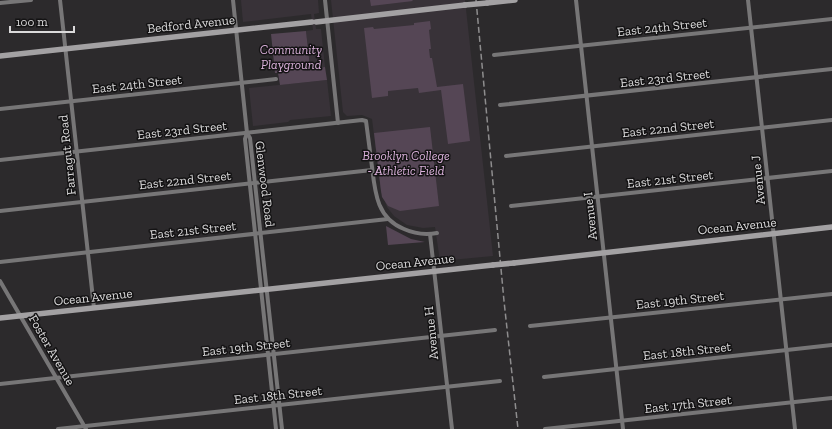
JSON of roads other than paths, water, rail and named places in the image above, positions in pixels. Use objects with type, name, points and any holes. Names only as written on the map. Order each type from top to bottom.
[{"type":"main road","name":"Bedford Avenue","points":[[0,56],[514,0]]},
{"type":"main road","name":"Ocean Avenue","points":[[0,318],[832,227]]},
{"type":"street","points":[[0,3],[31,0]]},
{"type":"street","name":"Farragut Road","points":[[60,0],[94,308]]},
{"type":"street","name":"Glenwood Road","points":[[233,0],[247,133],[245,139],[255,234],[274,354],[282,429]]},
{"type":"street","points":[[325,0],[338,123]]},
{"type":"street","name":"Avenue I","points":[[576,0],[623,429]]},
{"type":"street","name":"Avenue J","points":[[748,0],[795,429]]},
{"type":"street","name":"East 24th Street","points":[[494,55],[832,18]]},
{"type":"street","name":"East 23rd Street","points":[[500,105],[832,69]]},
{"type":"street","name":"East 24th Street","points":[[0,109],[276,79]]},
{"type":"street","name":"East 23rd Street","points":[[0,160],[362,120],[366,121],[372,170]]},
{"type":"street","name":"East 22nd Street","points":[[506,156],[832,120]]},
{"type":"street","name":"Glenwood Road","points":[[247,133],[250,138],[261,233],[268,355],[276,429]]},
{"type":"street","points":[[372,170],[377,197],[388,219],[400,228],[408,231],[430,234],[437,233]]},
{"type":"street","name":"East 22nd Street","points":[[0,211],[372,170]]},
{"type":"street","name":"East 21st Street","points":[[511,206],[832,171]]},
{"type":"street","name":"East 21st Street","points":[[0,262],[388,219]]},
{"type":"street","name":"Avenue H","points":[[430,234],[452,429]]},
{"type":"street","name":"Foster Avenue","points":[[0,280],[85,428]]},
{"type":"street","name":"East 19th Street","points":[[530,326],[832,294]]},
{"type":"street","name":"East 19th Street","points":[[0,384],[495,330]]},
{"type":"street","name":"East 18th Street","points":[[544,377],[832,345]]},
{"type":"street","name":"East 18th Street","points":[[58,429],[85,428],[500,381]]},
{"type":"street","name":"East 17th Street","points":[[546,429],[832,398]]},
{"type":"railway","points":[[476,0],[504,301],[518,429]]},
{"type":"park label","name":"Community Playground","points":[[291,56]]},
{"type":"park label","name":"Brooklyn College - Athletic Field","points":[[406,162]]}]
